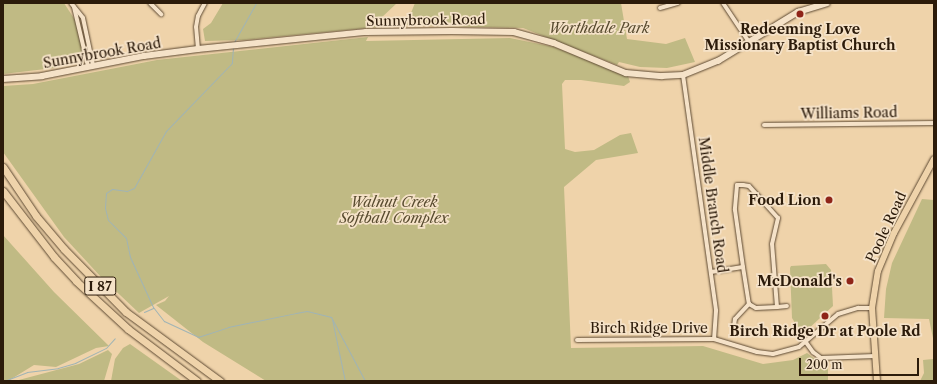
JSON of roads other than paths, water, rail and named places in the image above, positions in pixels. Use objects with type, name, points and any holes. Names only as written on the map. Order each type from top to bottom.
[{"type":"highway","name":"I 87","points":[[3,168],[36,216],[64,249],[126,312],[220,381]]},
{"type":"highway","name":"I 87","points":[[3,191],[54,257],[76,282],[128,329],[197,381]]},
{"type":"main road","name":"Sunnybrook Road","points":[[3,80],[42,76],[91,66],[198,49],[366,32],[514,32],[554,43],[626,73],[662,76],[683,75],[718,61],[798,12],[827,3]]},
{"type":"main road","name":"Poole Road","points":[[877,381],[872,308],[873,292],[881,260],[934,159]]},
{"type":"street","points":[[150,3],[161,14]]},
{"type":"street","points":[[198,49],[196,27],[198,16],[205,3]]},
{"type":"street","points":[[660,8],[678,3]]},
{"type":"street","points":[[723,3],[749,42]]},
{"type":"street","points":[[73,5],[79,10],[87,31],[91,66]]},
{"type":"street","points":[[73,5],[91,66]]},
{"type":"street","points":[[82,32],[87,31]]},
{"type":"street","name":"Middle Branch Road","points":[[683,75],[716,311],[714,338]]},
{"type":"street","name":"Williams Road","points":[[764,125],[934,123]]},
{"type":"street","points":[[749,304],[735,210],[737,185],[748,186],[778,218],[772,244],[777,307]]},
{"type":"street","points":[[711,272],[743,267]]},
{"type":"street","points":[[749,304],[756,308],[787,306]]},
{"type":"street","points":[[734,326],[735,319],[749,304]]},
{"type":"street","name":"Birch Ridge Drive","points":[[577,340],[714,338],[757,352],[773,354],[787,352],[805,342],[838,314],[858,308],[872,308]]},
{"type":"street","points":[[805,342],[813,352],[821,358],[875,356]]},
{"type":"waterway","points":[[233,44],[256,3]]},
{"type":"waterway","points":[[233,47],[232,63],[166,131],[134,188],[127,191],[112,189],[106,193],[105,208],[108,220],[126,238],[130,257],[153,307],[164,321],[198,337],[228,327],[307,311],[331,317],[365,381]]},
{"type":"waterway","points":[[144,312],[153,308]]},
{"type":"waterway","points":[[332,319],[345,381]]},
{"type":"waterway","points":[[4,381],[27,372],[58,368],[75,363],[106,348],[115,338]]},
{"type":"place","name":"Redeeming Love Missionary Baptist Church","points":[[800,14]]},
{"type":"place","name":"Food Lion","points":[[829,200]]},
{"type":"place","name":"McDonald's","points":[[850,281]]},
{"type":"place","name":"Birch Ridge Dr at Poole Rd","points":[[825,316]]},
{"type":"park label","name":"Worthdale Park","points":[[599,28]]},
{"type":"park label","name":"Walnut Creek Softball Complex","points":[[394,210]]}]
